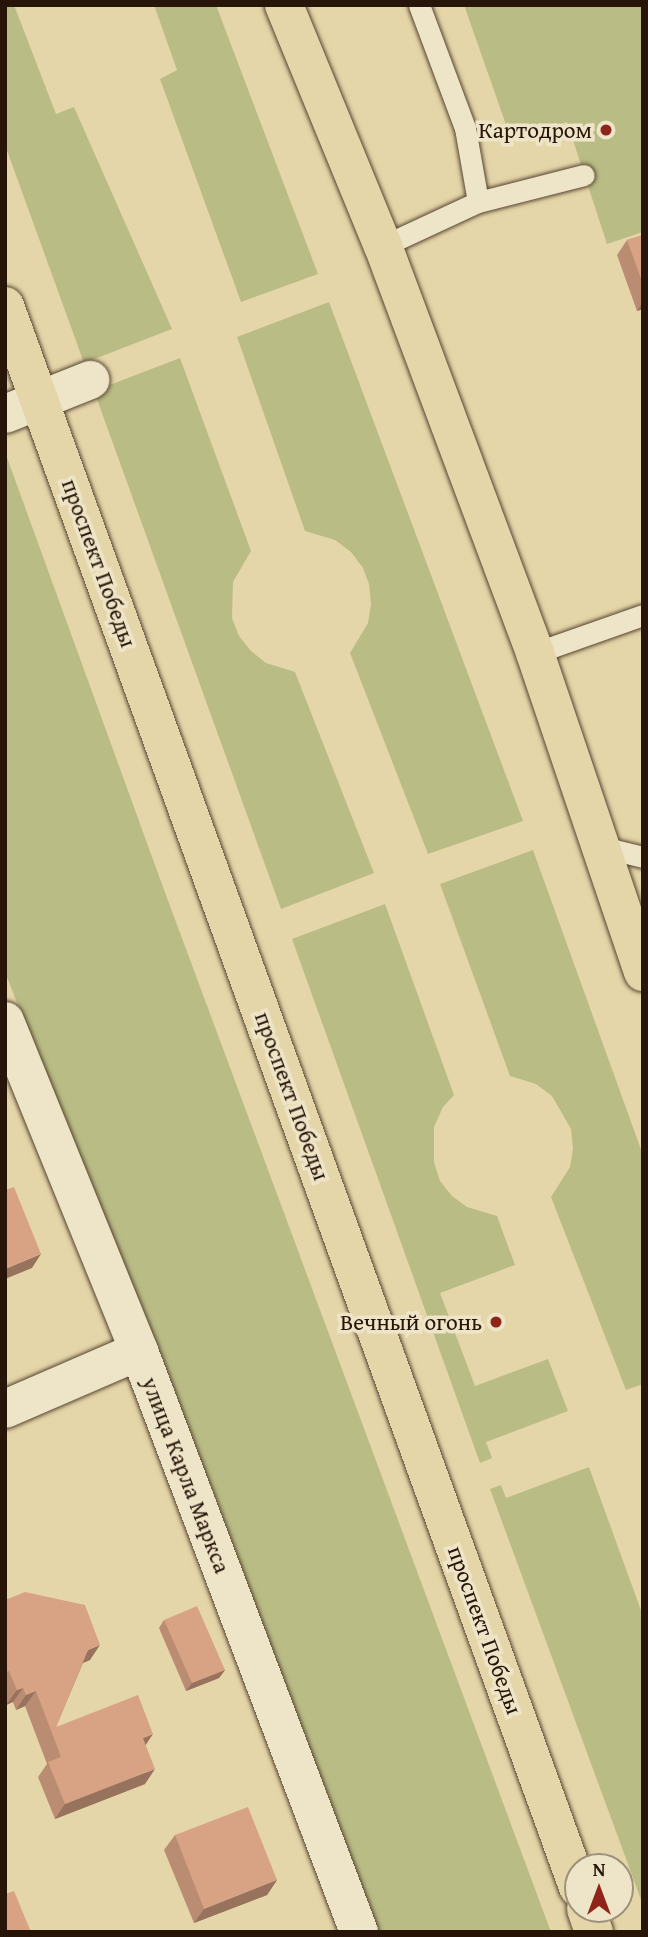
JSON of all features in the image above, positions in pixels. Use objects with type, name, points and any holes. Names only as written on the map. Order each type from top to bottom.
[{"type":"main road","points":[[284,5],[383,246],[535,653],[598,846],[643,972]]},
{"type":"main road","name":"проспект Победы","points":[[5,306],[566,1853]]},
{"type":"street","points":[[5,414],[90,380]]},
{"type":"street","name":"улица Карла Маркса","points":[[5,1021],[139,1351],[359,1932]]},
{"type":"street","points":[[5,1409],[139,1351]]},
{"type":"lane","points":[[419,5],[466,128],[478,202]]},
{"type":"lane","points":[[383,246],[478,202],[584,175]]},
{"type":"lane","points":[[535,653],[643,615]]},
{"type":"lane","points":[[598,846],[643,857]]},
{"type":"green space","points":[[5,5],[14,5],[56,114],[74,107],[172,329],[84,363],[5,145]]},
{"type":"green space","points":[[154,5],[216,5],[318,274],[241,302],[160,79],[177,70]]},
{"type":"green space","name":"Картодром","points":[[464,5],[643,5],[643,232],[607,244],[567,122],[511,139]]},
{"type":"green space","points":[[329,302],[523,821],[428,854],[350,653],[368,623],[371,604],[369,584],[363,568],[351,552],[335,540],[305,531],[237,337]]},
{"type":"green space","points":[[180,358],[251,551],[233,582],[232,618],[239,636],[251,651],[266,663],[295,672],[374,873],[281,909],[94,391]]},
{"type":"green space","points":[[5,452],[163,887],[551,1932],[377,1932],[5,972]]},
{"type":"green space","points":[[533,850],[643,1155],[643,1384],[626,1390],[551,1197],[570,1167],[573,1149],[571,1129],[552,1096],[536,1084],[510,1076],[440,884]]},
{"type":"green space","points":[[385,904],[454,1095],[443,1107],[434,1127],[434,1162],[440,1181],[452,1196],[467,1207],[497,1216],[515,1265],[440,1293],[475,1386],[548,1359],[568,1411],[486,1442],[492,1458],[480,1463],[292,939]]},
{"type":"green space","points":[[589,1467],[643,1616],[643,1905],[634,1881],[634,1853],[624,1853],[490,1489],[501,1485],[506,1498]]},
{"type":"building","points":[[643,235],[643,284],[627,240]]},
{"type":"building","points":[[14,1187],[41,1254],[5,1269],[5,1190]]},
{"type":"building","points":[[25,1592],[85,1605],[100,1645],[88,1650],[56,1727],[138,1695],[153,1734],[143,1738],[155,1769],[65,1804],[48,1762],[61,1757],[36,1691],[26,1695],[23,1688],[17,1690],[9,1671],[5,1672],[5,1600]]},
{"type":"building","points":[[197,1606],[225,1670],[192,1683],[164,1620]]},
{"type":"building","points":[[248,1807],[277,1880],[204,1909],[175,1835]]},
{"type":"building","points":[[14,1891],[31,1932],[5,1932],[5,1894]]},
{"type":"place","name":"Картодром","points":[[606,130]]},
{"type":"place","name":"Вечный огонь","points":[[496,1322]]}]
